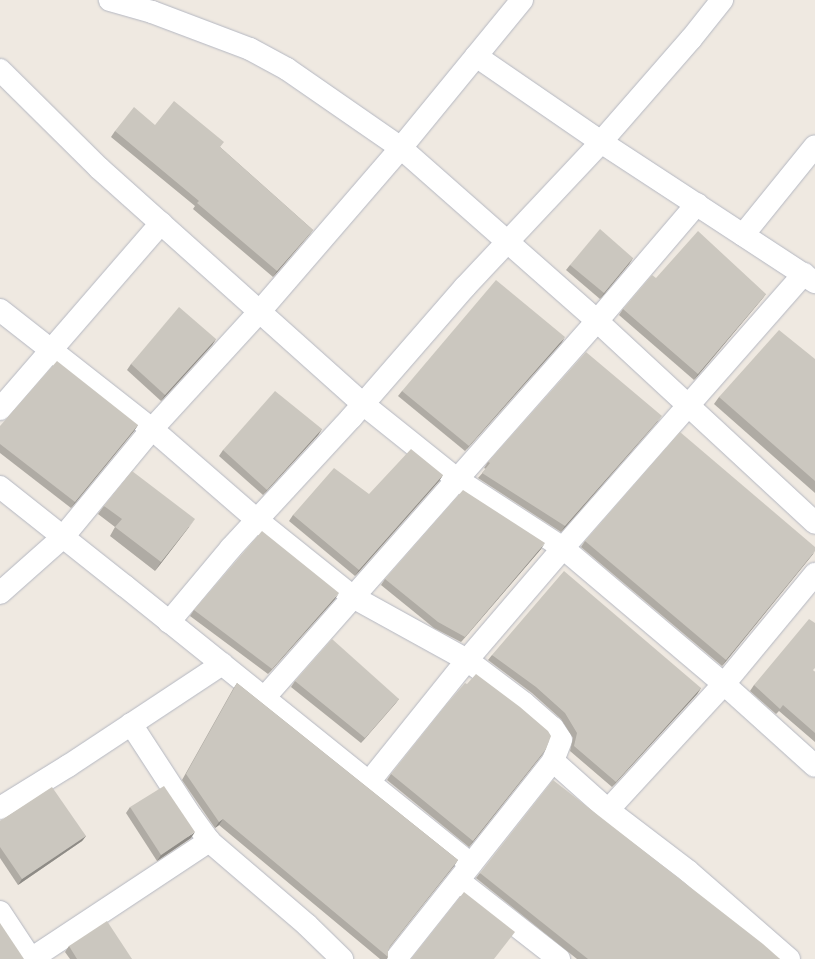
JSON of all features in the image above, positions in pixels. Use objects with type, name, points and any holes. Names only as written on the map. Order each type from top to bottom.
[{"type":"street","points":[[110,0],[152,12],[250,49],[287,69],[401,148],[507,244],[597,321],[688,407],[815,523]]},
{"type":"street","points":[[0,594],[63,537],[152,429],[261,310],[401,148],[522,0]]},
{"type":"street","points":[[169,622],[257,520],[363,404],[465,286],[507,244],[601,142],[722,0]]},
{"type":"street","points":[[369,782],[467,660],[563,548],[688,407],[809,278],[601,142],[476,56]]},
{"type":"street","points":[[0,70],[99,168],[261,310],[363,404],[458,480],[563,548],[724,684],[815,766]]},
{"type":"street","points":[[743,235],[815,146]]},
{"type":"street","points":[[264,698],[458,480],[697,204]]},
{"type":"street","points":[[0,409],[161,222]]},
{"type":"street","points":[[0,310],[152,429],[257,520],[353,597],[467,660],[553,728],[561,740],[553,761],[396,959]]},
{"type":"street","points":[[0,487],[369,782],[554,958]]},
{"type":"street","points":[[608,810],[724,684],[815,574]]},
{"type":"street","points":[[0,808],[222,664]]},
{"type":"street","points":[[131,724],[209,841],[307,925],[342,959]]},
{"type":"street","points":[[553,761],[608,810],[688,871],[789,959]]},
{"type":"street","points":[[0,912],[31,959],[209,841]]},
{"type":"building","points":[[174,101],[224,142],[220,147],[313,230],[277,271],[197,203],[199,201],[115,131],[134,107],[155,125]]},
{"type":"building","points":[[600,229],[633,258],[604,293],[570,265]]},
{"type":"building","points":[[698,231],[766,294],[698,374],[623,309],[652,275],[656,278]]},
{"type":"building","points":[[496,280],[565,337],[469,446],[402,391]]},
{"type":"building","points":[[179,307],[216,339],[165,395],[131,364]]},
{"type":"building","points":[[779,330],[815,359],[815,481],[719,397]]},
{"type":"building","points":[[586,352],[662,416],[565,526],[482,473],[490,463],[488,462]]},
{"type":"building","points":[[57,361],[138,425],[75,502],[0,444],[0,426]]},
{"type":"building","points":[[275,391],[322,429],[267,490],[223,450]]},
{"type":"building","points":[[680,432],[815,547],[815,551],[726,660],[585,541]]},
{"type":"building","points":[[411,449],[443,475],[359,570],[293,515],[334,468],[369,494]]},
{"type":"building","points":[[132,471],[195,519],[161,562],[115,527],[122,519],[104,506]]},
{"type":"building","points":[[463,490],[545,543],[465,637],[438,622],[385,579]]},
{"type":"building","points":[[262,531],[339,593],[272,669],[194,610]]},
{"type":"building","points":[[564,571],[701,688],[616,782],[574,746],[577,733],[565,713],[536,687],[492,655]]},
{"type":"building","points":[[809,619],[815,623],[815,668],[813,670],[815,672],[815,733],[783,705],[780,709],[754,685]]},
{"type":"building","points":[[332,639],[399,699],[365,738],[295,681]]},
{"type":"building","points":[[476,674],[520,707],[548,731],[551,736],[546,749],[473,841],[391,774],[446,705],[465,683],[467,684]]},
{"type":"building","points":[[237,683],[458,860],[390,946],[388,957],[223,819],[219,822],[186,774]]},
{"type":"building","points":[[553,780],[763,944],[780,959],[588,959],[480,873]]},
{"type":"building","points":[[164,786],[195,832],[161,855],[130,807]]},
{"type":"building","points":[[52,787],[86,836],[22,879],[0,847],[0,821]]},
{"type":"building","points":[[464,892],[515,932],[494,959],[411,959]]},
{"type":"building","points":[[107,921],[132,959],[77,959],[69,946]]},
{"type":"building","points":[[0,923],[24,959],[0,959]]}]
